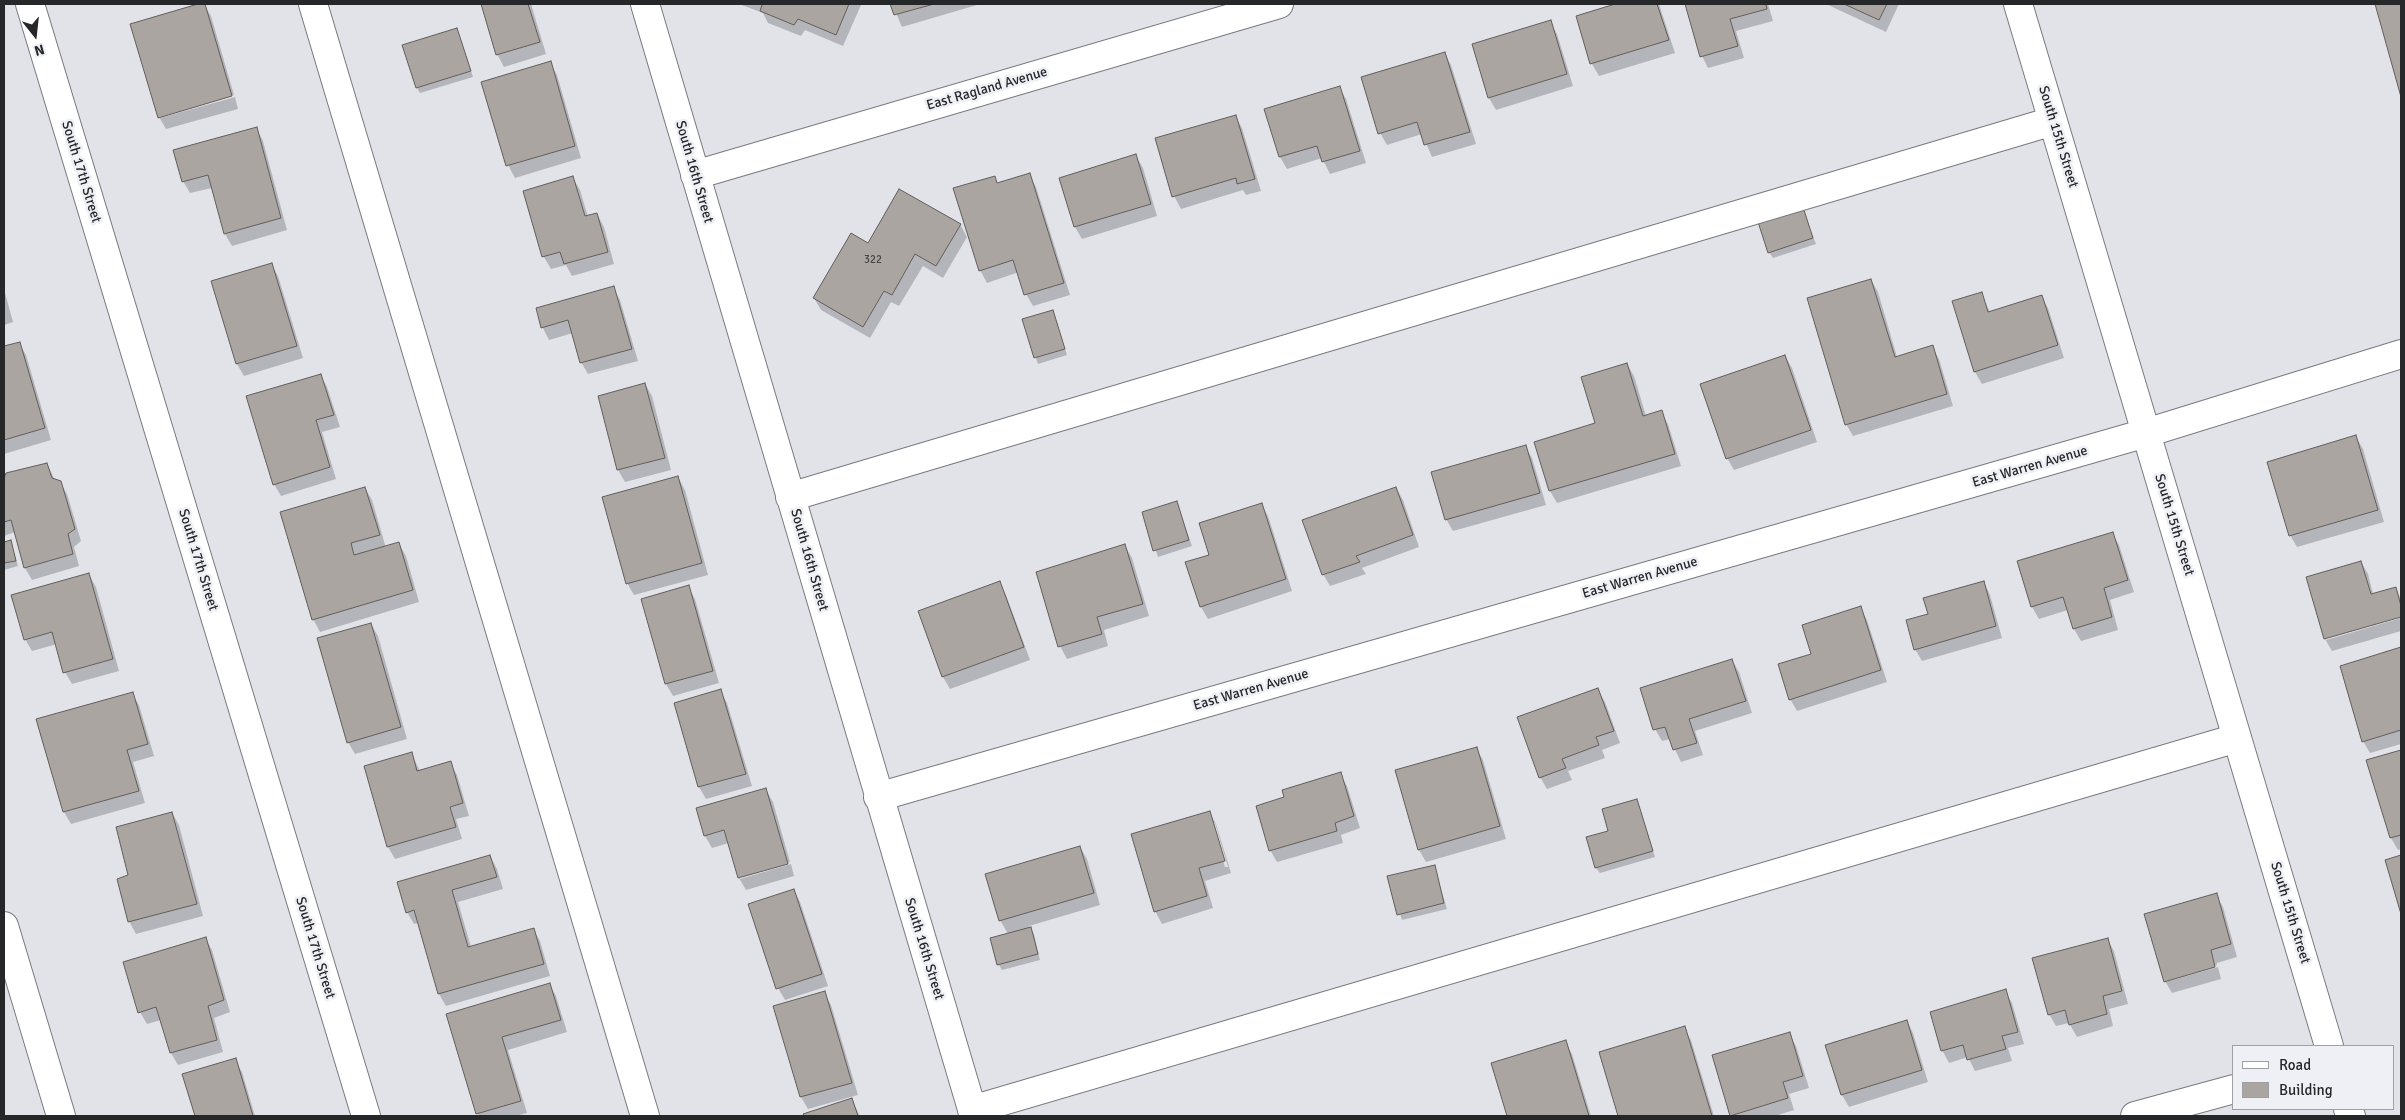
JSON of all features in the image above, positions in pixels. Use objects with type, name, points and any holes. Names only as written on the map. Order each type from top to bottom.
[{"type":"street","name":"South 17th Street","points":[[30,4],[366,1116]]},
{"type":"street","points":[[313,4],[645,1116]]},
{"type":"street","name":"South 16th Street","points":[[645,4],[973,1113]]},
{"type":"street","name":"East Ragland Avenue","points":[[695,175],[1279,4]]},
{"type":"street","name":"South 15th Street","points":[[2018,4],[2329,1045]]},
{"type":"street","points":[[790,497],[2053,121]]},
{"type":"street","name":"East Warren Avenue","points":[[878,797],[2146,433],[2401,354]]},
{"type":"street","points":[[973,1113],[2237,738]]},
{"type":"street","points":[[4,926],[61,1116]]},
{"type":"street","points":[[2135,1116],[2232,1090]]},
{"type":"building","points":[[198,4],[205,4],[232,96],[158,118],[130,24]]},
{"type":"building","points":[[481,4],[528,4],[540,42],[496,55]]},
{"type":"building","points":[[760,4],[849,4],[836,35],[798,19],[794,25],[760,11],[762,5]]},
{"type":"building","points":[[890,4],[934,4],[894,15]]},
{"type":"building","points":[[1615,4],[1657,4],[1669,40],[1590,64],[1576,16]]},
{"type":"building","points":[[1685,4],[1766,4],[1767,9],[1730,19],[1738,46],[1700,57]]},
{"type":"building","points":[[1844,4],[1887,4],[1879,20]]},
{"type":"building","points":[[2375,4],[2401,4],[2401,97]]},
{"type":"building","points":[[1551,20],[1567,74],[1488,98],[1472,44]]},
{"type":"building","points":[[457,28],[471,71],[416,88],[402,45]]},
{"type":"building","points":[[1445,52],[1470,132],[1424,145],[1417,122],[1378,134],[1361,77]]},
{"type":"building","points":[[551,61],[575,146],[506,166],[481,82]]},
{"type":"building","points":[[1340,86],[1360,151],[1322,162],[1317,146],[1279,157],[1264,109]]},
{"type":"building","points":[[1236,115],[1255,179],[1237,184],[1236,178],[1172,197],[1155,138]]},
{"type":"building","points":[[257,127],[281,218],[224,234],[208,175],[182,182],[173,150]]},
{"type":"building","points":[[1136,154],[1151,204],[1074,227],[1059,178]]},
{"type":"building","points":[[1030,173],[1064,283],[1024,295],[1013,260],[979,271],[953,188],[995,176],[997,183]]},
{"type":"building","points":[[573,176],[585,216],[597,213],[608,252],[564,264],[560,252],[542,257],[523,191]]},
{"type":"building","points":[[899,189],[961,224],[936,266],[915,254],[892,295],[884,291],[863,327],[813,298],[851,233],[868,243]]},
{"type":"building","points":[[1803,207],[1813,238],[1768,253],[1758,222]]},
{"type":"building","points":[[272,263],[297,346],[236,364],[211,281]]},
{"type":"building","points":[[1871,279],[1895,357],[1933,345],[1947,394],[1845,425],[1807,298]]},
{"type":"building","points":[[614,286],[632,349],[580,363],[568,320],[541,328],[536,308]]},
{"type":"building","points":[[1982,292],[1988,312],[2042,295],[2058,345],[1974,372],[1952,301]]},
{"type":"building","points":[[1053,310],[1065,349],[1034,358],[1022,319]]},
{"type":"building","points":[[20,342],[45,428],[4,440],[4,346]]},
{"type":"building","points":[[1785,355],[1811,430],[1726,459],[1700,384]]},
{"type":"building","points":[[1627,363],[1643,416],[1662,410],[1675,454],[1549,491],[1534,442],[1595,423],[1581,377]]},
{"type":"building","points":[[321,374],[334,415],[316,420],[330,467],[273,485],[246,396]]},
{"type":"building","points":[[645,383],[665,458],[617,470],[598,396]]},
{"type":"building","points":[[2356,435],[2378,510],[2289,536],[2267,462]]},
{"type":"building","points":[[1526,445],[1540,493],[1445,520],[1431,472]]},
{"type":"building","points":[[47,463],[52,478],[61,481],[75,529],[68,534],[73,554],[24,568],[11,520],[4,522],[4,478],[6,473]]},
{"type":"building","points":[[678,476],[702,563],[626,584],[602,497]]},
{"type":"building","points":[[365,487],[380,535],[351,543],[354,555],[399,542],[413,590],[312,620],[280,512]]},
{"type":"building","points":[[1396,487],[1413,535],[1356,556],[1360,562],[1322,575],[1302,520]]},
{"type":"building","points":[[1177,501],[1189,540],[1153,551],[1142,512]]},
{"type":"building","points":[[1262,503],[1286,579],[1200,607],[1185,562],[1209,555],[1199,523]]},
{"type":"building","points":[[2113,532],[2128,580],[2104,588],[2112,617],[2073,629],[2063,597],[2031,607],[2017,561]]},
{"type":"building","points":[[11,540],[16,561],[4,563],[4,542]]},
{"type":"building","points":[[1125,544],[1143,604],[1097,617],[1102,634],[1058,647],[1036,572]]},
{"type":"building","points":[[2361,561],[2371,594],[2396,587],[2401,606],[2401,617],[2324,639],[2306,577]]},
{"type":"building","points":[[89,573],[113,659],[63,673],[52,632],[24,640],[11,595]]},
{"type":"building","points":[[1000,581],[1024,647],[942,677],[918,611]]},
{"type":"building","points":[[1984,581],[1996,626],[1914,650],[1906,620],[1928,614],[1923,598]]},
{"type":"building","points":[[689,585],[713,671],[665,684],[641,599]]},
{"type":"building","points":[[1861,606],[1881,670],[1789,700],[1778,664],[1811,654],[1802,625]]},
{"type":"building","points":[[371,623],[401,727],[347,743],[317,638]]},
{"type":"building","points":[[2401,647],[2401,730],[2362,742],[2340,666]]},
{"type":"building","points":[[1732,659],[1746,701],[1689,719],[1697,743],[1673,750],[1665,727],[1653,730],[1640,688]]},
{"type":"building","points":[[1598,688],[1614,731],[1596,737],[1599,745],[1562,759],[1566,768],[1539,778],[1517,717]]},
{"type":"building","points":[[721,689],[746,774],[698,787],[674,703]]},
{"type":"building","points":[[133,692],[148,744],[127,750],[139,791],[63,812],[36,719]]},
{"type":"building","points":[[1477,747],[1500,826],[1418,850],[1395,770]]},
{"type":"building","points":[[2401,750],[2401,835],[2390,838],[2366,760]]},
{"type":"building","points":[[412,752],[417,771],[451,761],[463,803],[450,807],[456,827],[387,847],[364,766]]},
{"type":"building","points":[[1341,772],[1354,816],[1335,823],[1337,831],[1269,851],[1256,806],[1284,797],[1282,790]]},
{"type":"building","points":[[766,788],[788,864],[738,878],[724,830],[704,836],[696,808]]},
{"type":"building","points":[[1637,799],[1653,851],[1595,868],[1586,837],[1608,831],[1602,809]]},
{"type":"building","points":[[1210,811],[1225,861],[1199,868],[1207,896],[1154,912],[1131,834]]},
{"type":"building","points":[[172,812],[197,904],[128,922],[117,879],[128,875],[116,827]]},
{"type":"building","points":[[1080,846],[1094,893],[999,921],[985,874]]},
{"type":"building","points":[[490,855],[497,877],[452,890],[468,947],[534,928],[544,964],[438,994],[414,910],[406,913],[397,882]]},
{"type":"building","points":[[2401,855],[2401,914],[2385,860]]},
{"type":"building","points":[[1435,865],[1444,903],[1397,915],[1387,876]]},
{"type":"building","points":[[794,889],[822,974],[776,989],[748,904]]},
{"type":"building","points":[[2217,893],[2231,944],[2211,950],[2215,967],[2164,982],[2144,914]]},
{"type":"building","points":[[1031,927],[1038,954],[997,965],[990,938]]},
{"type":"building","points":[[206,937],[224,1000],[208,1006],[217,1040],[170,1053],[156,1007],[138,1013],[123,962]]},
{"type":"building","points":[[2108,938],[2122,991],[2103,996],[2107,1014],[2069,1025],[2065,1010],[2048,1015],[2032,958]]},
{"type":"building","points":[[550,983],[561,1020],[502,1037],[521,1101],[476,1114],[446,1014]]},
{"type":"building","points":[[2006,989],[2018,1032],[2002,1036],[2006,1049],[1967,1060],[1963,1045],[1941,1051],[1930,1012]]},
{"type":"building","points":[[825,991],[852,1083],[800,1097],[773,1006]]},
{"type":"building","points":[[1907,1020],[1922,1070],[1841,1095],[1825,1045]]},
{"type":"building","points":[[1685,1026],[1712,1116],[1618,1116],[1599,1052]]},
{"type":"building","points":[[1790,1032],[1803,1076],[1783,1082],[1788,1098],[1730,1116],[1712,1055]]},
{"type":"building","points":[[1566,1040],[1589,1116],[1507,1116],[1491,1063]]},
{"type":"building","points":[[236,1058],[253,1116],[195,1116],[182,1074]]},
{"type":"building","points":[[852,1098],[858,1116],[804,1116],[803,1114]]}]
